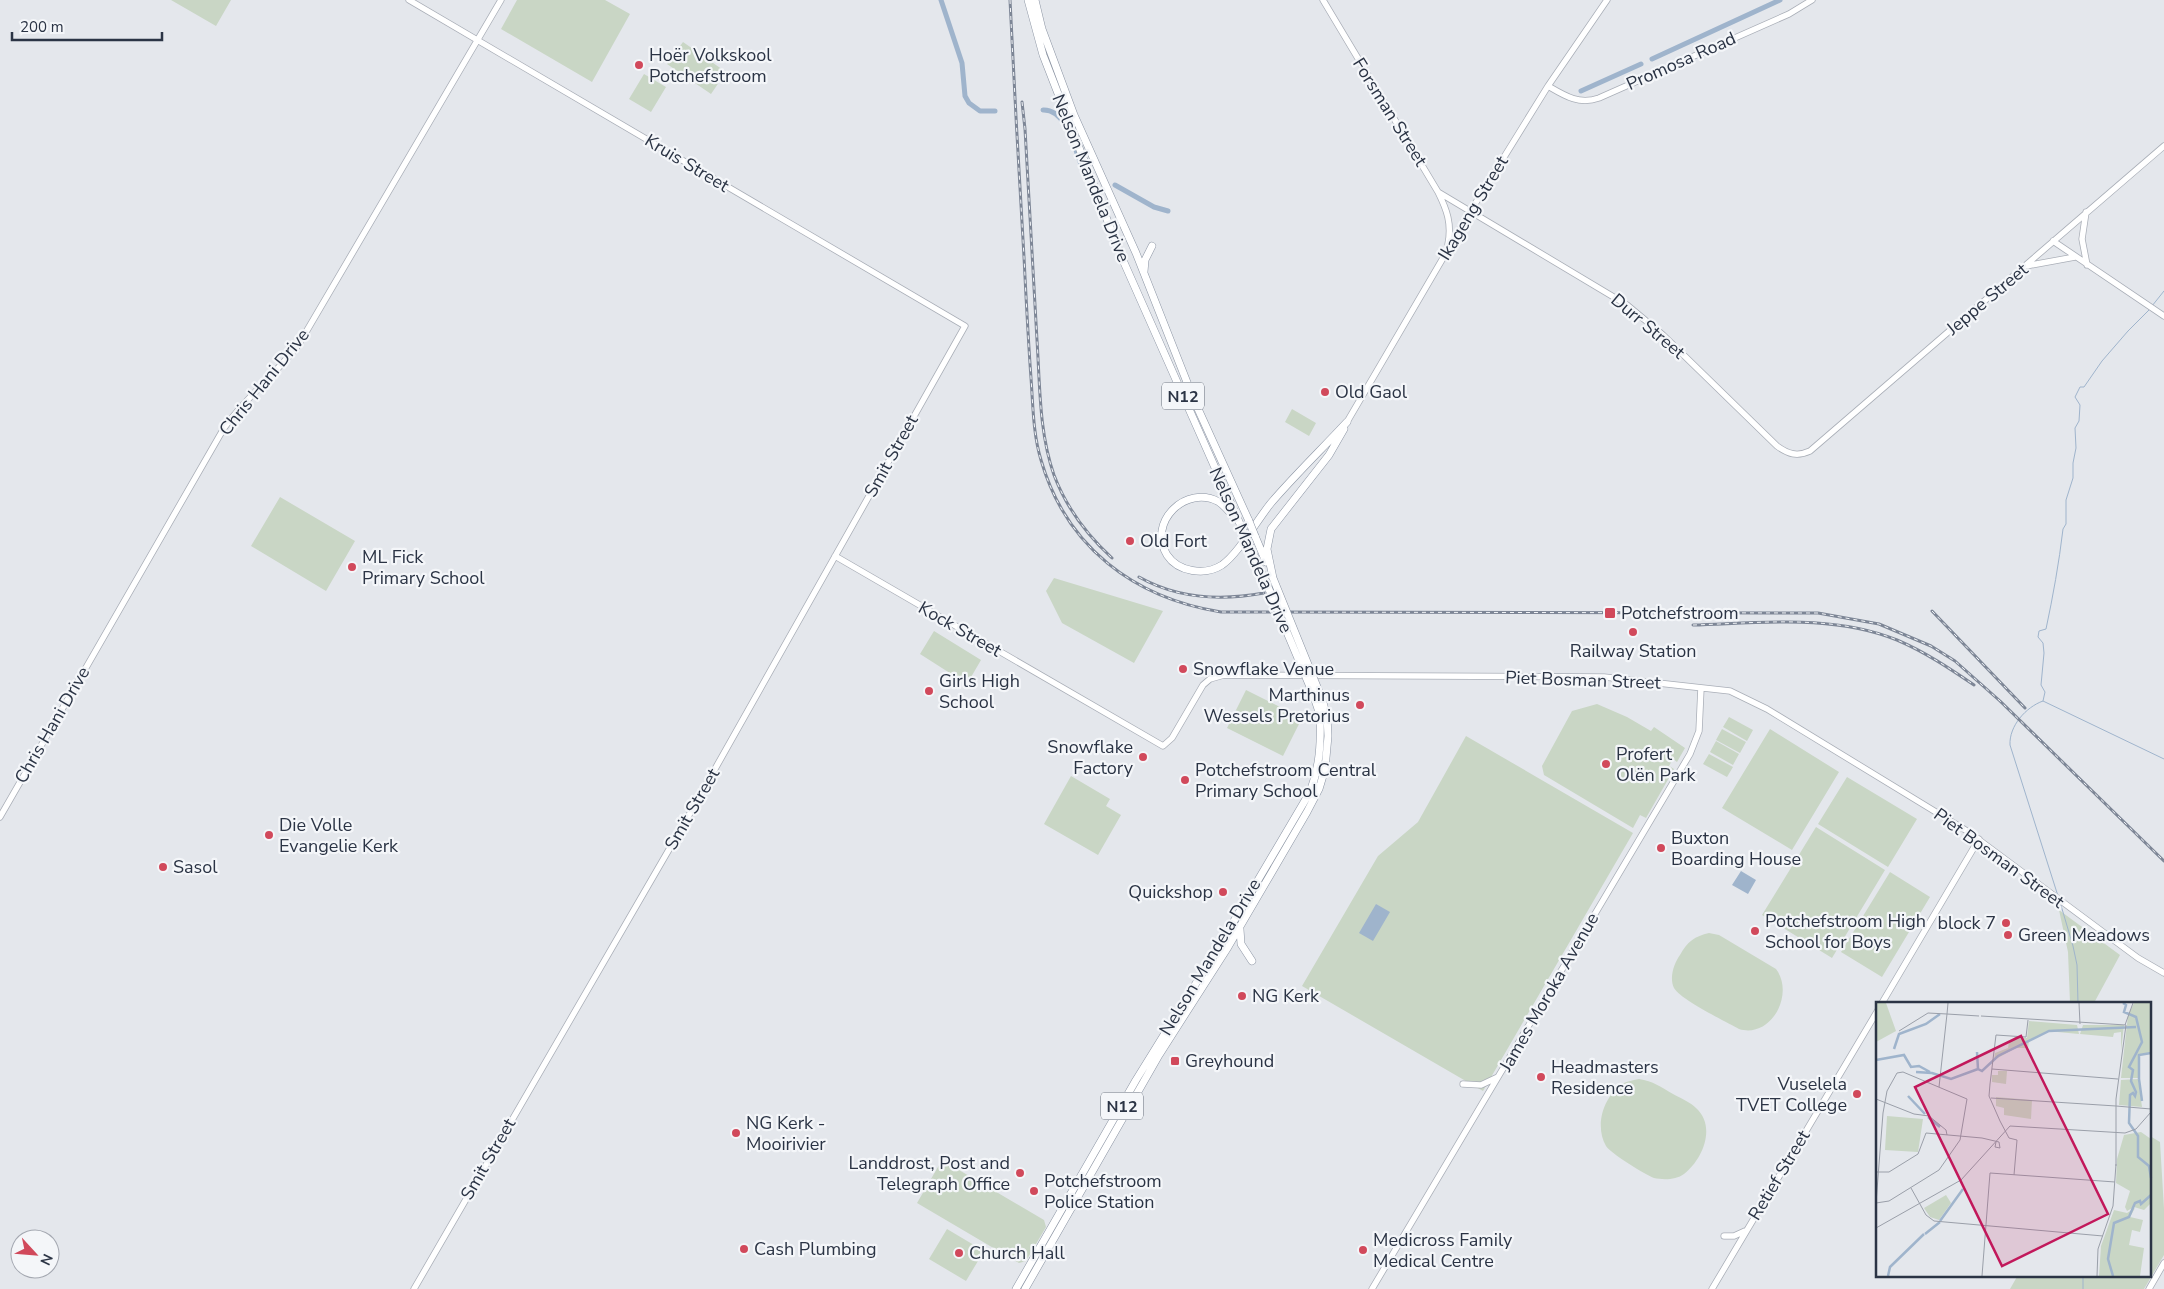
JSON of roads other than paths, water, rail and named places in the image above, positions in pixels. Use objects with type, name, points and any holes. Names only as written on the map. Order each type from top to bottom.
[{"type":"highway","name":"Nelson Mandela Drive","points":[[1028,0],[1043,55],[1122,258],[1243,531],[1269,579]]},
{"type":"highway","name":"Nelson Mandela Drive","points":[[1025,1289],[1159,1055],[1240,926],[1319,789],[1328,750],[1323,716],[1269,579],[1255,536],[1194,400],[1144,273],[1074,115],[1045,38],[1035,0]]},
{"type":"highway","points":[[1144,273],[1145,260],[1152,246]]},
{"type":"highway","points":[[1243,531],[1220,503],[1207,498],[1193,498],[1179,504],[1167,516],[1162,531],[1162,540],[1168,556],[1181,567],[1202,572],[1222,565],[1272,502],[1347,422]]},
{"type":"highway","points":[[1269,579],[1267,549],[1271,529],[1329,455],[1347,422]]},
{"type":"highway","name":"Nelson Mandela Drive","points":[[1016,1289],[1136,1080],[1221,943],[1310,792],[1320,754],[1323,716]]},
{"type":"highway","points":[[1240,926],[1241,944],[1252,961]]},
{"type":"street","name":"Kruis Street","points":[[409,0],[965,326]]},
{"type":"street","name":"Chris Hani Drive","points":[[0,817],[224,428],[240,406],[279,368],[299,344],[501,0]]},
{"type":"street","name":"Forsman Street","points":[[1323,0],[1438,192],[1470,212]]},
{"type":"street","name":"Ikageng Street","points":[[1347,422],[1470,212],[1548,86],[1607,0]]},
{"type":"street","name":"Promosa Road","points":[[1548,86],[1575,100],[1590,101],[1789,14],[1812,0]]},
{"type":"street","name":"Jeppe Street","points":[[1810,451],[2164,146]]},
{"type":"street","points":[[1438,192],[1450,221],[1451,229],[1448,249]]},
{"type":"street","name":"Durr Street","points":[[1470,212],[1627,305],[1663,335],[1784,452],[1798,455],[1810,451]]},
{"type":"street","points":[[2086,212],[2082,239],[2087,265]]},
{"type":"street","points":[[2053,241],[2162,314]]},
{"type":"street","points":[[2026,266],[2076,257]]},
{"type":"street","name":"Smit Street","points":[[414,1289],[689,815],[965,326]]},
{"type":"street","name":"Kock Street","points":[[835,556],[1163,746]]},
{"type":"street","name":"Piet Bosman Street","points":[[1163,746],[1172,738],[1203,684],[1210,679],[1224,675],[1604,677],[1730,691],[1752,700],[1838,751],[1979,839],[2138,958],[2164,973]]},
{"type":"street","name":"James Moroka Avenue","points":[[1372,1289],[1690,754],[1698,731],[1701,688]]},
{"type":"street","points":[[1883,1002],[1979,839]]},
{"type":"street","name":"Retief Street","points":[[1712,1289],[1876,1013]]},
{"type":"street","points":[[1463,1084],[1481,1085],[1491,1082],[1501,1074]]},
{"type":"street","points":[[1724,1236],[1734,1236],[1745,1231]]},
{"type":"street","points":[[2149,1289],[2164,1264]]},
{"type":"water","points":[[1741,871],[1756,880],[1748,894],[1732,885]]},
{"type":"water","points":[[1376,904],[1390,912],[1373,941],[1359,933]]},
{"type":"waterway","points":[[941,0],[962,63],[965,96],[969,103],[980,111],[995,111]]},
{"type":"waterway","points":[[1652,59],[1780,0]]},
{"type":"waterway","points":[[1581,91],[1641,64]]},
{"type":"waterway","points":[[1043,110],[1051,111],[1063,122],[1072,139],[1081,164],[1085,168]]},
{"type":"waterway","points":[[1115,185],[1154,207],[1168,211]]},
{"type":"waterway","points":[[2152,306],[2164,291]]},
{"type":"waterway","points":[[2043,701],[2045,692],[2041,685],[2044,653],[2043,643],[2038,637],[2039,631],[2046,629],[2063,529],[2066,524],[2066,500],[2073,478],[2076,448],[2075,428],[2079,421],[2080,405],[2075,397],[2080,387],[2084,387],[2102,361],[2150,309]]},
{"type":"waterway","points":[[2058,896],[2010,745],[2012,731],[2020,718],[2031,708],[2043,701],[2164,759]]},
{"type":"waterway","points":[[2060,902],[2077,965],[2078,1002]]},
{"type":"waterway","points":[[2083,1276],[2083,1289]]},
{"type":"railway","points":[[1010,0],[1028,332],[1036,440],[1052,491],[1067,518],[1086,543],[1132,581],[1160,595],[1189,605],[1221,612],[1818,613],[1879,624],[1931,646],[1955,661],[2000,701],[2164,861]]},
{"type":"railway","points":[[1022,102],[1040,392],[1045,442],[1054,475],[1071,510],[1086,531],[1112,558]]},
{"type":"railway","points":[[1139,577],[1169,590],[1184,594],[1231,597],[1264,593]]},
{"type":"railway","points":[[1932,611],[2025,708]]},
{"type":"railway","points":[[1693,625],[1796,622],[1848,626],[1897,640],[1937,661],[1974,685]]},
{"type":"place","name":"Hoër Volkskool Potchefstroom","points":[[639,65]]},
{"type":"place","name":"Old Gaol","points":[[1325,392]]},
{"type":"place","name":"Old Fort","points":[[1130,541]]},
{"type":"place","name":"ML Fick Primary School","points":[[352,567]]},
{"type":"place","name":"Potchefstroom","points":[[1610,613]]},
{"type":"place","name":"Railway Station","points":[[1633,632]]},
{"type":"place","name":"Snowflake Venue","points":[[1183,669]]},
{"type":"place","name":"Girls High School","points":[[929,691]]},
{"type":"place","name":"Marthinus Wessels Pretorius","points":[[1360,705]]},
{"type":"place","name":"Snowflake Factory","points":[[1143,757]]},
{"type":"place","name":"Profert Olën Park","points":[[1606,764]]},
{"type":"place","name":"Potchefstroom Central Primary School","points":[[1185,780]]},
{"type":"place","name":"Die Volle Evangelie Kerk","points":[[269,835]]},
{"type":"place","name":"Buxton Boarding House","points":[[1661,848]]},
{"type":"place","name":"Sasol","points":[[163,867]]},
{"type":"place","name":"Quickshop","points":[[1223,892]]},
{"type":"place","name":"block 7","points":[[2006,923]]},
{"type":"place","name":"Potchefstroom High School for Boys","points":[[1755,931]]},
{"type":"place","name":"Green Meadows","points":[[2008,935]]},
{"type":"place","name":"NG Kerk","points":[[1242,996]]},
{"type":"place","name":"Greyhound","points":[[1175,1061]]},
{"type":"place","name":"Headmasters Residence","points":[[1541,1077]]},
{"type":"place","name":"Vuselela TVET College","points":[[1857,1094]]},
{"type":"place","name":"NG Kerk - Mooirivier","points":[[736,1133]]},
{"type":"place","name":"Landdrost, Post and Telegraph Office","points":[[1020,1173]]},
{"type":"place","name":"Potchefstroom Police Station","points":[[1034,1191]]},
{"type":"place","name":"Cash Plumbing","points":[[744,1249]]},
{"type":"place","name":"Medicross Family Medical Centre","points":[[1363,1250]]},
{"type":"place","name":"Church Hall","points":[[959,1253]]}]
